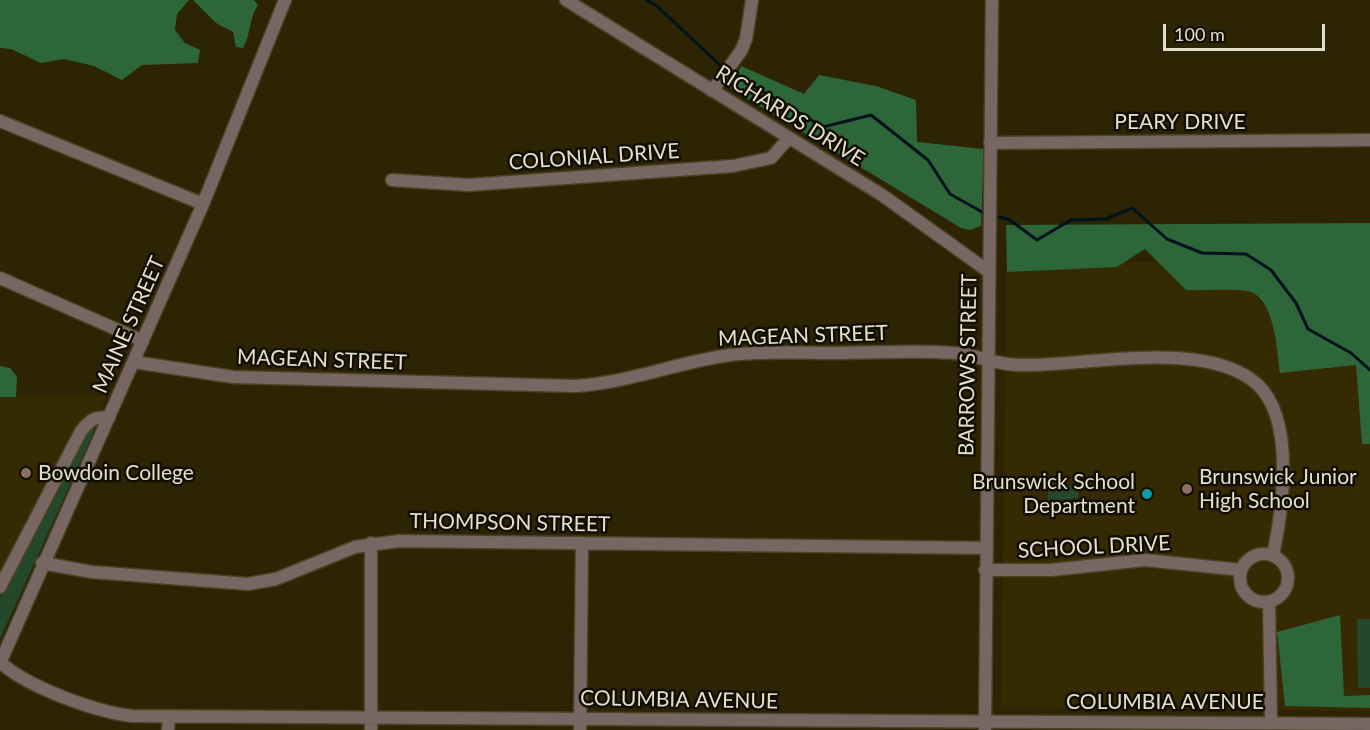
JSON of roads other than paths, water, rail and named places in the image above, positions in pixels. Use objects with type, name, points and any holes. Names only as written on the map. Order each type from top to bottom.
[{"type":"street","name":"MAINE STREET","points":[[0,662],[203,204],[285,0]]},
{"type":"street","name":"RICHARDS DRIVE","points":[[566,0],[901,208],[988,270]]},
{"type":"street","points":[[712,91],[741,51],[746,39],[752,0]]},
{"type":"street","name":"BARROWS STREET","points":[[985,725],[992,0]]},
{"type":"street","points":[[0,121],[203,204]]},
{"type":"street","name":"COLONIAL DRIVE","points":[[392,180],[469,185],[733,166],[771,158],[789,138]]},
{"type":"street","name":"PEARY DRIVE","points":[[990,143],[1370,140]]},
{"type":"street","points":[[0,278],[143,341]]},
{"type":"street","name":"MAGEAN STREET","points":[[134,362],[233,377],[575,387],[614,382],[691,363],[739,355],[949,352],[1021,365],[1142,358],[1189,360],[1226,367],[1252,380],[1272,403],[1279,425],[1282,499],[1274,555]]},
{"type":"street","points":[[0,587],[81,431],[98,416],[109,418]]},
{"type":"street","points":[[371,730],[372,543]]},
{"type":"street","name":"THOMPSON STREET","points":[[42,563],[92,572],[248,584],[276,579],[342,551],[372,543],[986,548]]},
{"type":"street","points":[[580,724],[582,544]]},
{"type":"street","points":[[1255,555],[1274,555],[1286,567],[1288,579],[1284,592],[1269,602],[1259,602],[1245,594],[1239,580],[1241,570],[1245,561],[1255,555]]},
{"type":"street","name":"SCHOOL DRIVE","points":[[985,570],[1051,570],[1145,560],[1241,570]]},
{"type":"street","points":[[1269,602],[1271,723]]},
{"type":"street","name":"COLUMBIA AVENUE","points":[[0,662],[11,671],[94,709],[132,716],[371,716],[580,724],[1370,724]]},
{"type":"street","points":[[168,730],[169,717]]},
{"type":"waterway","points":[[646,0],[657,6],[722,67]]},
{"type":"waterway","points":[[735,75],[823,127],[871,115],[928,160],[950,194],[982,212]]},
{"type":"waterway","points":[[1000,217],[1010,220],[1037,240],[1071,220],[1106,219],[1132,208],[1167,239],[1202,253],[1246,254],[1271,270],[1296,303],[1308,329],[1351,353],[1370,370]]},
{"type":"place","name":"Bowdoin College","points":[[26,473]]},
{"type":"place","name":"Brunswick Junior High School","points":[[1187,489]]},
{"type":"place","name":"Brunswick School Department","points":[[1147,494]]}]
